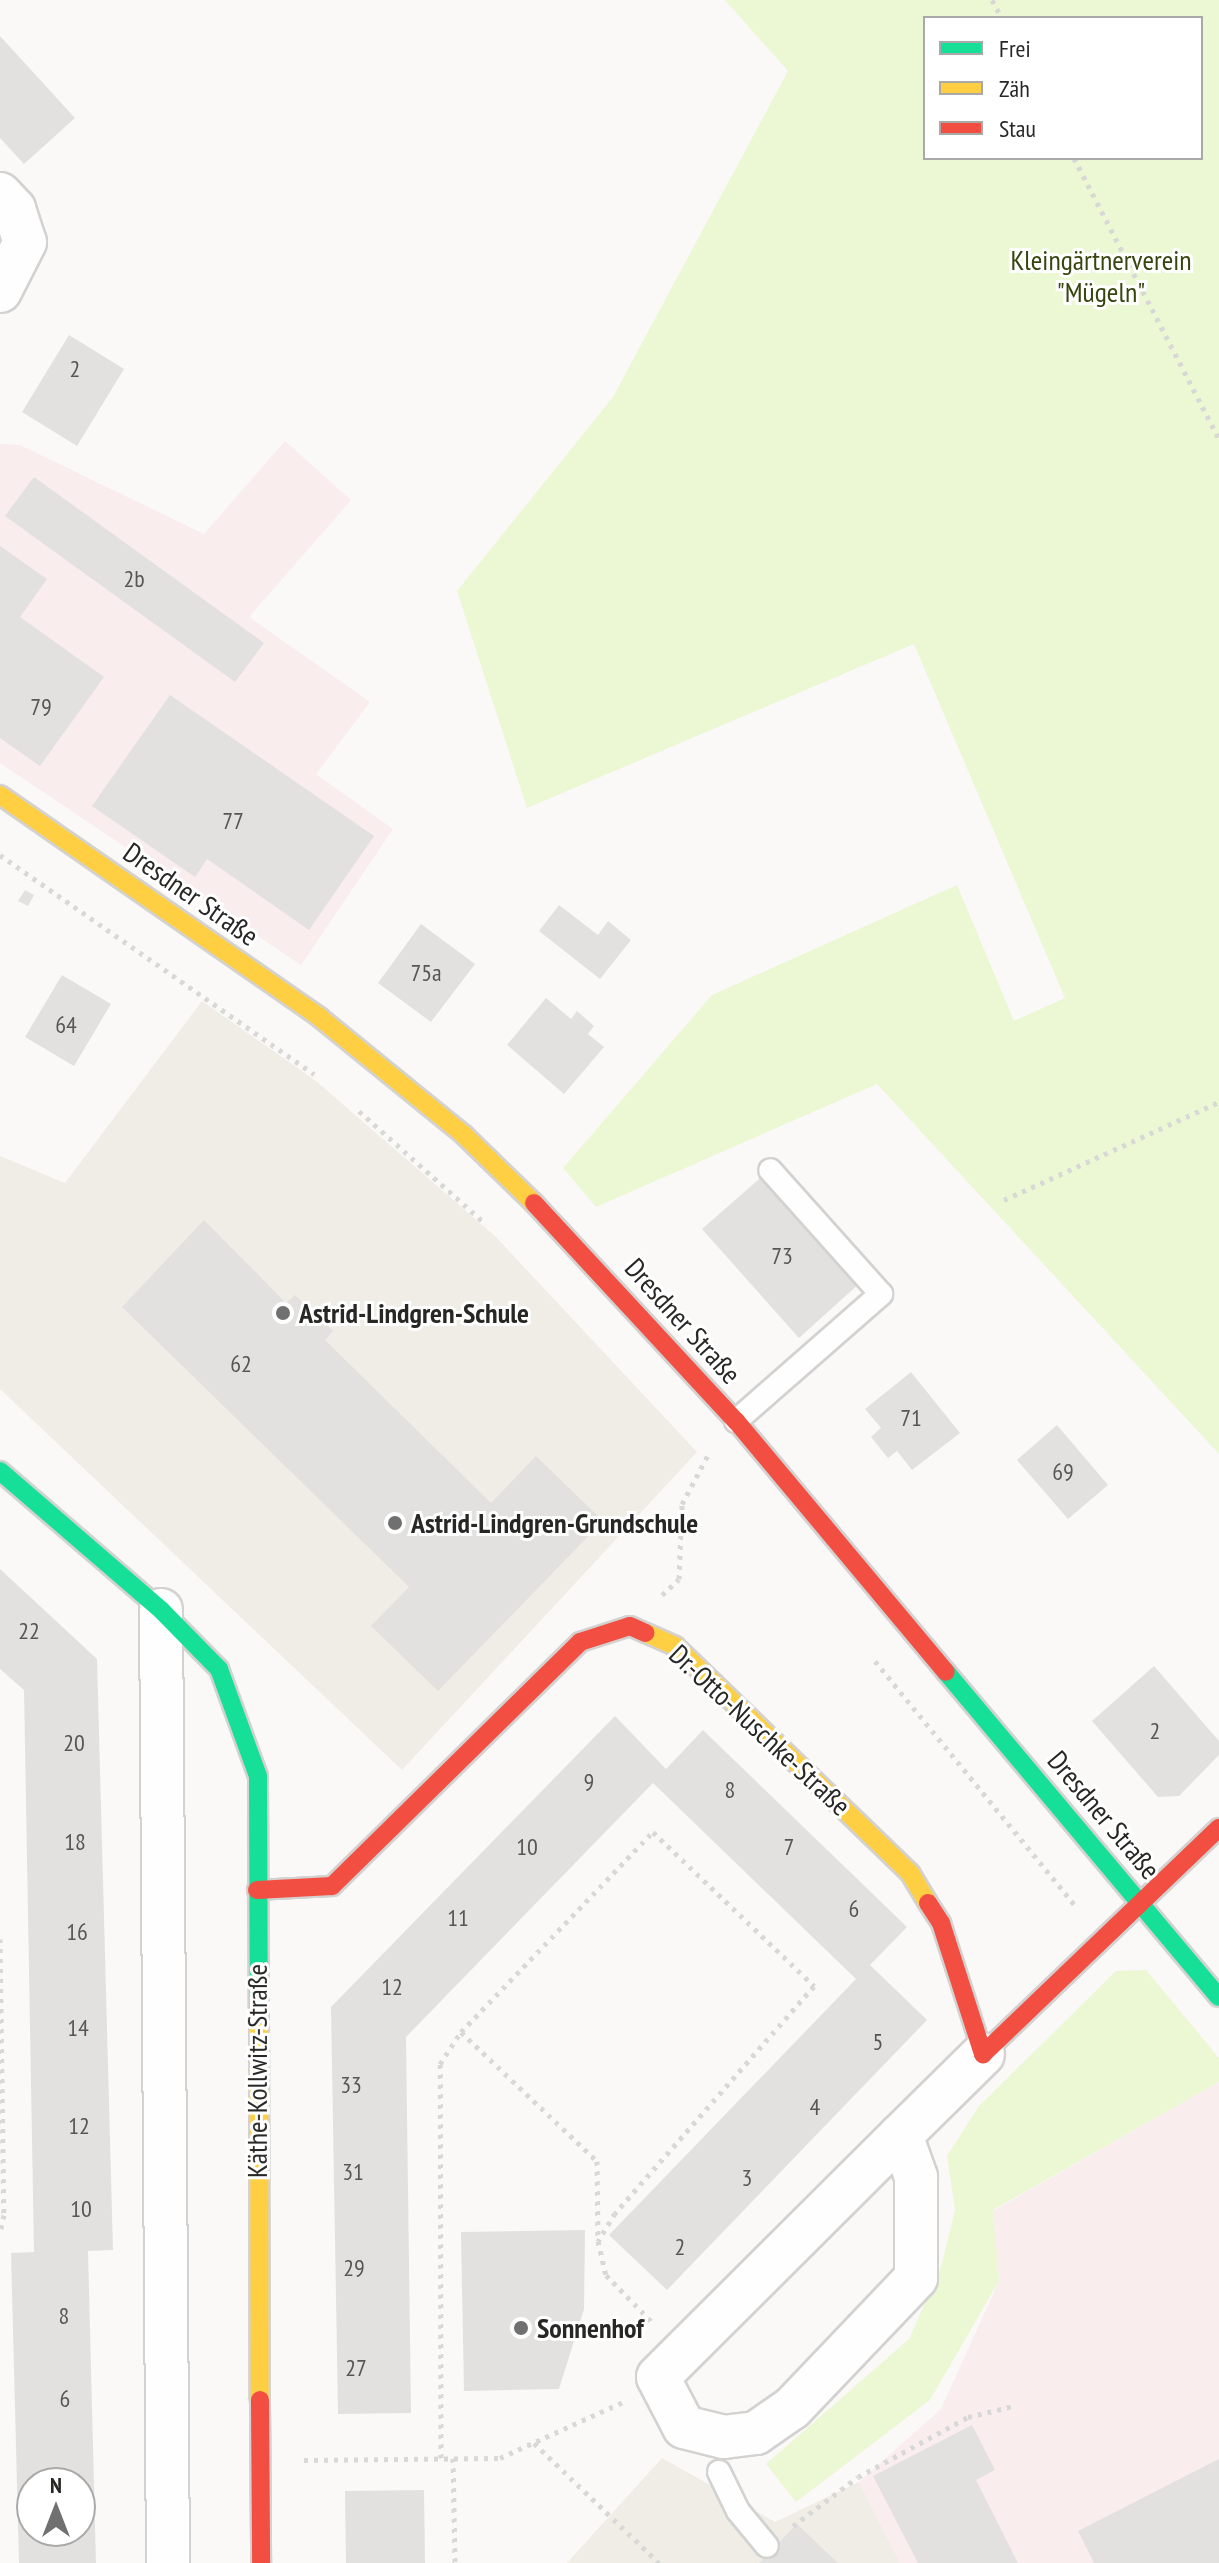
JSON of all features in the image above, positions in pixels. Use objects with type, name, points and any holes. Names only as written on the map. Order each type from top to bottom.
[{"type":"street","points":[[0,194],[14,209],[25,242],[0,291]]},
{"type":"street","name":"Dresdner Straße","points":[[0,795],[319,1017],[464,1135],[582,1251],[736,1421],[1219,1997]]},
{"type":"street","name":"Käthe-Kollwitz-Straße","points":[[0,1471],[161,1610],[219,1669],[258,1776],[258,2461],[261,2563]]},
{"type":"street","points":[[161,1610],[168,2563]]},
{"type":"street","points":[[257,1890],[332,1886],[580,1642],[630,1626]]},
{"type":"street","name":"Dr.-Otto-Nuschke-Straße","points":[[630,1626],[675,1646],[910,1873],[941,1923],[983,2054]]},
{"type":"street","points":[[901,2135],[916,2177],[916,2278],[792,2408],[756,2433],[724,2437],[684,2427],[670,2365],[901,2135],[983,2054],[1219,1828]]},
{"type":"lane","points":[[736,1421],[881,1294],[770,1170]]},
{"type":"lane","points":[[719,2472],[738,2511],[767,2546]]},
{"type":"path","points":[[1075,160],[1219,439]]},
{"type":"path","points":[[0,855],[328,1084]]},
{"type":"path","points":[[1004,1200],[1219,1102]]},
{"type":"path","points":[[352,1105],[489,1227]]},
{"type":"path","points":[[630,1626],[679,1579],[682,1504],[707,1456],[736,1421]]},
{"type":"path","points":[[697,1445],[717,1468]]},
{"type":"path","points":[[866,1650],[1103,1940]]},
{"type":"path","points":[[441,2458],[440,2064],[461,2032],[653,1832],[814,1986],[615,2213],[598,2241]]},
{"type":"path","points":[[0,1939],[4,2215],[0,2233]]},
{"type":"path","points":[[258,2461],[500,2458],[610,2412],[670,2365],[606,2275],[598,2241],[597,2161],[461,2032]]},
{"type":"path","points":[[767,2546],[858,2477],[968,2417],[1013,2406]]},
{"type":"path","points":[[534,2443],[659,2563]]},
{"type":"path","points":[[453,2458],[455,2563]]},
{"type":"shaded area","points":[[285,441],[351,500],[249,617],[370,702],[316,774],[393,829],[301,965],[0,763],[0,444],[20,445],[204,534]]},
{"type":"shaded area","name":"Astrid-Lindgren-Schule","points":[[202,1001],[316,1081],[495,1236],[697,1452],[402,1770],[0,1389],[0,1156],[65,1183]]},
{"type":"shaded area","points":[[1219,2082],[1219,2563],[900,2563],[859,2482],[941,2409],[999,2281],[993,2211]]},
{"type":"shaded area","points":[[662,2458],[775,2522],[859,2482],[900,2563],[567,2563]]},
{"type":"green space","name":"Kleingärtnerverein \"Mügeln\"","points":[[725,0],[1219,0],[1219,1454],[877,1084],[596,1207],[563,1168],[712,995],[957,885],[1014,1021],[1065,998],[914,644],[527,808],[457,591],[613,397],[788,71]]},
{"type":"green space","points":[[1146,1970],[1219,2058],[1219,2082],[993,2210],[999,2281],[930,2400],[796,2502],[766,2464],[909,2339],[941,2267],[955,2210],[947,2156],[979,2106],[1116,1971]]},
{"type":"building","points":[[0,36],[75,118],[24,164],[0,138]]},
{"type":"building","points":[[69,335],[124,369],[77,446],[22,412]]},
{"type":"building","points":[[34,477],[264,643],[235,682],[5,516]]},
{"type":"building","points":[[0,546],[47,579],[20,617],[104,677],[40,766],[0,738]]},
{"type":"building","points":[[170,695],[374,836],[309,930],[207,859],[195,877],[92,806]]},
{"type":"building","points":[[25,890],[34,895],[28,906],[18,901]]},
{"type":"building","points":[[559,905],[598,935],[608,921],[631,940],[600,979],[539,931]]},
{"type":"building","points":[[421,924],[475,964],[431,1022],[378,983]]},
{"type":"building","points":[[62,975],[111,1004],[74,1066],[25,1037]]},
{"type":"building","points":[[546,998],[571,1019],[577,1011],[594,1026],[588,1034],[604,1047],[564,1094],[507,1045]]},
{"type":"building","points":[[765,1174],[861,1282],[799,1338],[702,1229]]},
{"type":"building","points":[[204,1220],[286,1303],[295,1295],[333,1331],[325,1340],[491,1503],[536,1456],[603,1521],[438,1691],[371,1626],[409,1587],[122,1307]]},
{"type":"building","points":[[911,1372],[960,1433],[912,1470],[897,1451],[888,1458],[871,1437],[881,1428],[865,1409]]},
{"type":"building","points":[[1057,1425],[1108,1485],[1068,1519],[1017,1460]]},
{"type":"building","points":[[0,1569],[97,1659],[113,2250],[88,2251],[94,2467],[17,2467],[11,2253],[34,2252],[24,1690],[0,1669]]},
{"type":"building","points":[[1154,1666],[1219,1741],[1219,1755],[1179,1796],[1158,1797],[1092,1721]]},
{"type":"building","points":[[615,1716],[666,1769],[703,1730],[907,1927],[870,1965],[927,2020],[667,2290],[609,2235],[856,1979],[653,1783],[406,2037],[411,2413],[338,2414],[331,2007]]},
{"type":"building","name":"Sonnenhof","points":[[585,2230],[584,2309],[559,2389],[464,2391],[461,2232]]},
{"type":"building","points":[[972,2425],[995,2470],[976,2480],[1018,2563],[918,2563],[873,2476]]},
{"type":"building","points":[[1219,2459],[1219,2563],[1094,2563],[1078,2531]]},
{"type":"building","points":[[424,2490],[425,2563],[346,2563],[345,2491]]},
{"type":"building","points":[[797,2524],[838,2563],[759,2563]]},
{"type":"building","points":[[19,2547],[96,2547],[96,2563],[19,2563]]},
{"type":"traffic: fast","points":[[0,1471],[161,1610],[219,1669],[258,1776],[259,2011]]},
{"type":"traffic: fast","points":[[946,1672],[1219,1997]]},
{"type":"traffic: slow","points":[[0,795],[319,1017],[464,1135],[534,1203]]},
{"type":"traffic: slow","points":[[646,1633],[675,1646],[910,1873],[928,1903]]},
{"type":"traffic: slow","points":[[259,2011],[260,2400]]},
{"type":"traffic: jam","points":[[534,1203],[736,1421],[946,1672]]},
{"type":"traffic: jam","points":[[257,1890],[332,1886],[580,1642],[630,1626],[646,1633]]},
{"type":"traffic: jam","points":[[928,1903],[941,1923],[983,2054],[1219,1828]]},
{"type":"traffic: jam","points":[[260,2400],[261,2563]]},
{"type":"place","name":"Astrid-Lindgren-Schule","points":[[283,1313]]},
{"type":"place","name":"Astrid-Lindgren-Grundschule","points":[[395,1523]]},
{"type":"place","name":"Sonnenhof","points":[[521,2328]]}]
